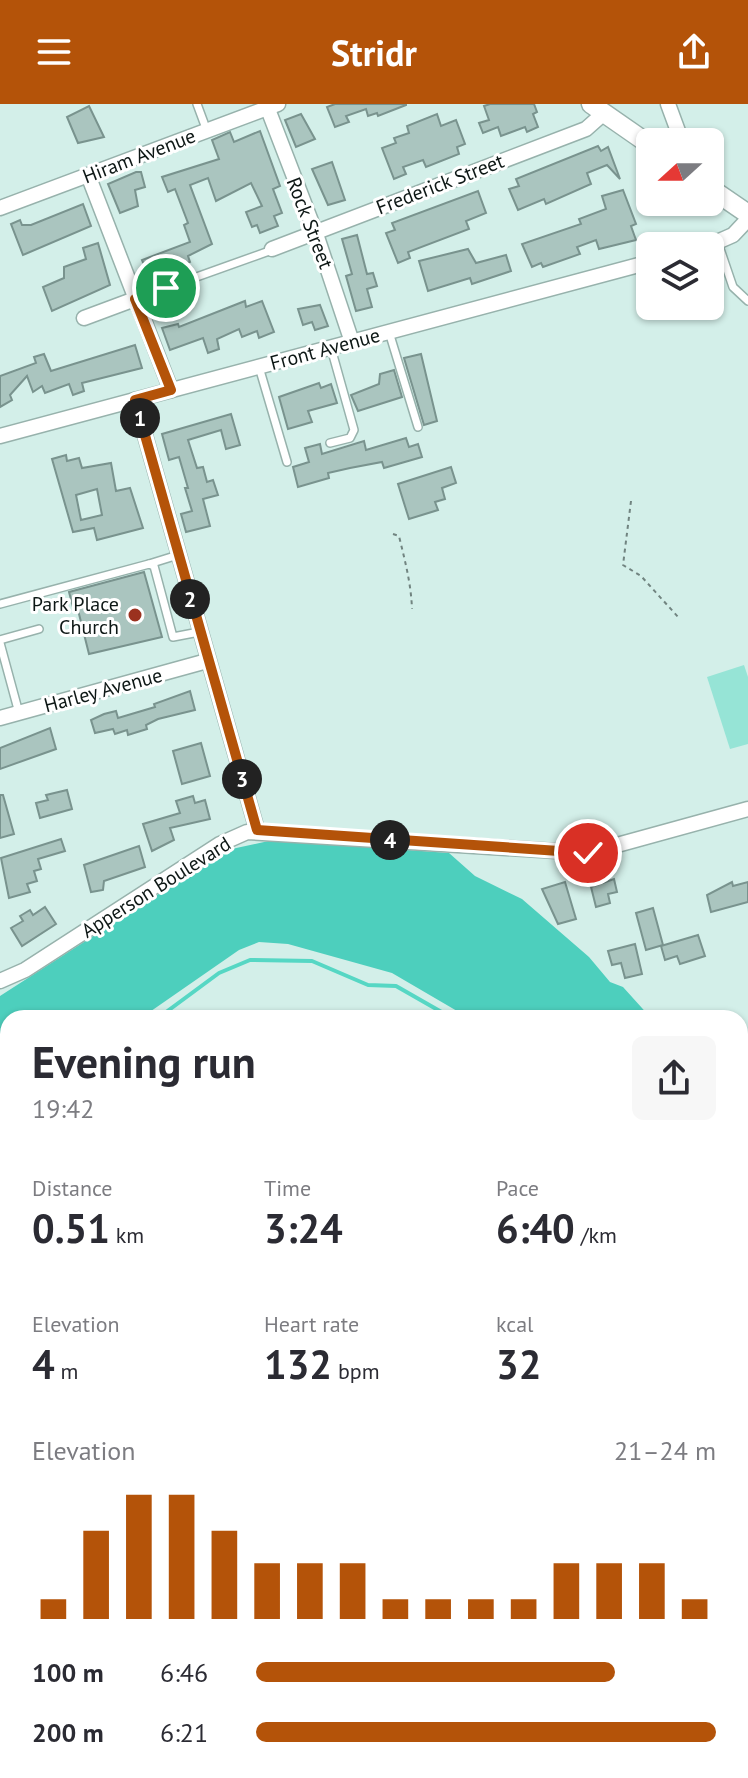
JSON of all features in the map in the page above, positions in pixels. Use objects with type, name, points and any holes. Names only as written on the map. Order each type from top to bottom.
[{"type":"street","points":[[668,104],[677,128]]},
{"type":"street","name":"Hiram Avenue","points":[[0,208],[270,105]]},
{"type":"street","name":"Rock Street","points":[[270,105],[352,342]]},
{"type":"street","points":[[597,108],[636,135]]},
{"type":"street","name":"Frederick Street","points":[[272,249],[586,129],[597,108]]},
{"type":"street","points":[[88,175],[171,390]]},
{"type":"street","points":[[724,199],[748,217],[733,235],[724,239]]},
{"type":"street","name":"Front Avenue","points":[[0,436],[636,266]]},
{"type":"street","points":[[84,318],[135,299]]},
{"type":"street","points":[[135,400],[257,830]]},
{"type":"street","name":"Harley Avenue","points":[[0,718],[207,661]]},
{"type":"street","name":"Apperson Boulevard","points":[[1,975],[25,970],[220,844],[257,830],[588,853],[748,809]]},
{"type":"lane","points":[[197,104],[207,131]]},
{"type":"lane","points":[[135,299],[272,249]]},
{"type":"lane","points":[[724,268],[733,287],[748,301]]},
{"type":"lane","points":[[389,332],[418,427]]},
{"type":"lane","points":[[330,443],[350,438],[354,430],[331,348]]},
{"type":"lane","points":[[259,367],[287,462]]},
{"type":"lane","points":[[0,604],[178,555]]},
{"type":"lane","points":[[149,564],[154,566],[173,637],[199,632]]},
{"type":"lane","points":[[19,713],[0,642],[39,629]]},
{"type":"path","points":[[631,501],[623,565],[641,576],[679,618]]},
{"type":"path","points":[[393,534],[399,536],[402,561],[410,577],[412,609]]},
{"type":"green space","points":[[744,665],[748,677],[748,744],[730,749],[707,677]]},
{"type":"green space","points":[[273,840],[449,853],[475,876],[522,899],[589,957],[610,982],[623,987],[644,1010],[455,1010],[392,973],[288,944],[259,942],[239,950],[153,1010],[0,1010],[0,996],[227,850]]},
{"type":"building","points":[[335,104],[406,105],[378,116],[377,113],[368,116],[366,109],[346,116],[349,122],[335,127],[327,107]]},
{"type":"building","points":[[534,104],[537,112],[533,114],[538,127],[527,132],[525,127],[501,136],[498,127],[483,133],[479,123],[489,120],[484,106]]},
{"type":"building","points":[[89,106],[104,137],[78,143],[67,117]]},
{"type":"building","points":[[301,114],[315,139],[296,147],[285,120]]},
{"type":"building","points":[[437,114],[441,126],[456,120],[465,144],[457,147],[459,154],[426,167],[423,160],[403,167],[406,174],[394,179],[382,148],[396,143],[394,138],[409,133],[407,126]]},
{"type":"building","points":[[260,131],[280,186],[273,189],[282,213],[274,216],[278,226],[260,233],[257,225],[252,227],[246,212],[262,206],[251,183],[216,201],[208,178],[190,185],[212,244],[188,256],[190,262],[149,277],[142,260],[190,242],[184,225],[188,223],[175,189],[168,192],[162,177],[219,159],[212,140],[230,132],[234,142]]},
{"type":"building","points":[[598,146],[601,151],[608,147],[620,179],[607,165],[587,173],[591,184],[546,204],[544,199],[518,210],[509,189],[519,186],[516,179]]},
{"type":"building","points":[[332,162],[345,200],[328,205],[312,169]]},
{"type":"building","points":[[141,172],[145,187],[135,190],[138,206],[120,213],[108,184]]},
{"type":"building","points":[[623,190],[636,224],[631,226],[636,240],[599,249],[596,240],[577,247],[580,254],[543,267],[541,263],[532,267],[522,244],[581,224],[579,219],[606,209],[602,196]]},
{"type":"building","points":[[478,191],[486,213],[466,221],[469,229],[408,252],[410,258],[398,263],[386,233],[395,230],[392,223]]},
{"type":"building","points":[[83,204],[91,226],[23,255],[11,224],[20,220],[22,225],[31,225]]},
{"type":"building","points":[[357,235],[367,274],[373,273],[377,286],[367,289],[372,307],[356,311],[346,276],[352,274],[342,239]]},
{"type":"building","points":[[98,243],[110,285],[52,311],[43,287],[64,278],[64,267],[86,259],[83,248]]},
{"type":"building","points":[[468,249],[476,263],[506,255],[511,271],[472,284],[470,278],[428,291],[419,261]]},
{"type":"building","points":[[245,301],[246,307],[262,301],[274,332],[259,338],[257,331],[242,337],[239,329],[217,339],[219,349],[208,353],[203,338],[170,350],[162,328],[178,324],[179,327]]},
{"type":"building","points":[[320,305],[328,326],[315,330],[312,322],[303,325],[298,309]]},
{"type":"building","points":[[135,345],[142,368],[82,383],[84,391],[73,395],[69,384],[45,393],[42,386],[33,392],[27,376],[10,395],[12,400],[0,407],[0,376],[36,363],[34,357],[44,354],[51,371]]},
{"type":"building","points":[[421,354],[437,421],[424,425],[404,358]]},
{"type":"building","points":[[394,370],[402,397],[358,411],[351,395],[379,384],[380,374]]},
{"type":"building","points":[[319,383],[321,388],[331,384],[337,403],[308,411],[312,422],[288,429],[279,397]]},
{"type":"building","points":[[231,414],[240,445],[226,449],[221,430],[188,440],[197,468],[203,467],[207,482],[213,480],[218,495],[203,499],[210,526],[186,532],[181,514],[192,511],[185,488],[188,488],[179,457],[169,460],[162,434]]},
{"type":"building","points":[[406,438],[409,447],[418,444],[422,457],[384,468],[382,462],[328,473],[329,478],[298,487],[293,467],[309,462],[305,448],[320,444],[322,454],[364,441],[366,450]]},
{"type":"building","points":[[66,455],[67,461],[79,458],[82,468],[111,463],[116,491],[130,488],[143,528],[97,540],[94,528],[73,532],[52,459]],"holes":[[[97,489],[102,515],[81,520],[76,495]]]},
{"type":"building","points":[[451,467],[456,483],[442,488],[445,499],[435,502],[438,510],[409,519],[398,484]]},
{"type":"building","name":"Park Place Church","points":[[144,572],[162,637],[89,654],[78,610],[74,611],[69,592]]},
{"type":"building","points":[[190,691],[195,710],[158,719],[146,725],[147,729],[128,735],[127,730],[115,734],[113,729],[95,733],[91,720],[104,714],[116,711],[118,718],[155,707],[154,704]]},
{"type":"building","points":[[50,728],[56,749],[0,769],[0,748]]},
{"type":"building","points":[[201,743],[210,776],[182,784],[173,751]]},
{"type":"building","points":[[67,790],[72,809],[40,818],[36,803],[48,800],[46,795]]},
{"type":"building","points":[[0,795],[3,795],[14,834],[0,838]]},
{"type":"building","points":[[193,796],[195,803],[205,800],[210,819],[170,828],[174,840],[152,851],[143,824],[180,813],[176,801]]},
{"type":"building","points":[[61,839],[65,851],[38,859],[41,869],[34,871],[37,881],[27,884],[30,892],[9,898],[1,858]]},
{"type":"building","points":[[139,846],[145,867],[104,881],[103,890],[91,892],[84,865]]},
{"type":"building","points":[[614,879],[617,892],[608,894],[610,903],[596,907],[591,887]]},
{"type":"building","points":[[565,882],[576,919],[558,924],[542,889]]},
{"type":"building","points":[[732,882],[733,886],[748,882],[748,902],[711,912],[707,895]]},
{"type":"building","points":[[45,907],[56,924],[22,946],[11,928],[23,921],[20,916],[30,910],[33,915]]},
{"type":"building","points":[[653,908],[663,945],[646,950],[636,913]]},
{"type":"building","points":[[698,935],[705,956],[680,964],[677,956],[665,960],[661,946]]},
{"type":"building","points":[[635,944],[642,974],[625,978],[621,963],[612,965],[608,951]]},
{"type":"waterway","points":[[169,1010],[219,973],[250,960],[312,961],[368,985],[396,986],[438,1010]]},
{"type":"place","name":"Park Place Church","points":[[135,615]]},
{"type":"route","points":[[166,288],[135,299],[171,390],[135,400],[257,830],[588,853]]}]
